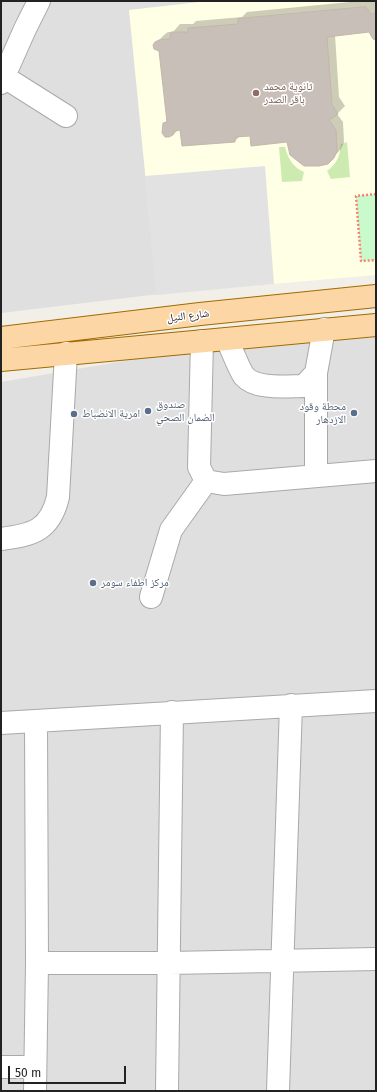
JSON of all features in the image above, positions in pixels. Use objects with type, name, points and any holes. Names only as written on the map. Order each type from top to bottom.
[{"type":"main road","name":"شارع النيل","points":[[1,338],[200,314],[376,296]]},
{"type":"main road","points":[[200,314],[202,341]]},
{"type":"main road","points":[[1,360],[376,325]]},
{"type":"street","points":[[39,1],[2,78],[66,116]]},
{"type":"street","points":[[316,476],[316,373],[324,329]]},
{"type":"street","points":[[227,339],[245,376],[257,384],[304,386],[316,373]]},
{"type":"street","points":[[202,341],[199,467],[206,481]]},
{"type":"street","points":[[1,539],[23,536],[39,529],[51,516],[55,507],[58,497],[66,353]]},
{"type":"street","points":[[206,481],[224,484],[376,471]]},
{"type":"street","points":[[151,597],[171,530],[206,481]]},
{"type":"street","points":[[1,723],[376,701]]},
{"type":"street","points":[[278,1091],[291,705]]},
{"type":"street","points":[[167,1091],[172,712]]},
{"type":"street","points":[[35,1091],[37,963],[36,722]]},
{"type":"street","points":[[37,963],[169,963],[376,959]]},
{"type":"street","points":[[1,1067],[35,1067]]},
{"type":"path","points":[[376,194],[356,196],[361,261],[376,260]]},
{"type":"shaded area","name":"ثانوية محمد باقر الصدر","points":[[1,1],[376,1],[376,268],[1,313]]},
{"type":"shaded area","name":"ثانوية محمد باقر الصدر","points":[[208,1],[376,1],[376,275],[157,294],[129,10]]},
{"type":"shaded area","points":[[265,166],[274,284],[156,295],[145,176]]},
{"type":"shaded area","points":[[376,318],[376,1091],[1,1091],[1,382]]},
{"type":"green space","points":[[347,142],[350,177],[331,179],[327,171],[333,166],[337,159],[341,144]]},
{"type":"green space","points":[[279,147],[285,147],[292,162],[297,168],[304,172],[302,181],[282,182]]},
{"type":"green space","points":[[376,194],[376,260],[361,261],[356,196]]},
{"type":"building","points":[[366,7],[372,15],[376,11],[376,40],[373,39],[369,32],[327,37],[332,105],[338,114],[329,120],[336,130],[337,151],[334,158],[328,164],[319,166],[304,166],[290,155],[287,142],[251,146],[250,136],[235,137],[235,142],[182,146],[180,130],[174,131],[173,135],[169,137],[165,137],[162,133],[163,123],[167,122],[159,51],[154,49],[153,45],[159,40],[170,39],[171,32],[188,32],[188,28],[238,24],[238,19]]},
{"type":"place","name":"ثانوية محمد باقر الصدر","points":[[256,93]]},
{"type":"place","name":"صندوق الضمان الصحي","points":[[148,411]]},
{"type":"place","name":"محطة وقود الازدهار","points":[[354,413]]},
{"type":"place","name":"امرية الانضباط","points":[[74,414]]},
{"type":"place","name":"مركز اطفاء سومر","points":[[93,583]]}]
